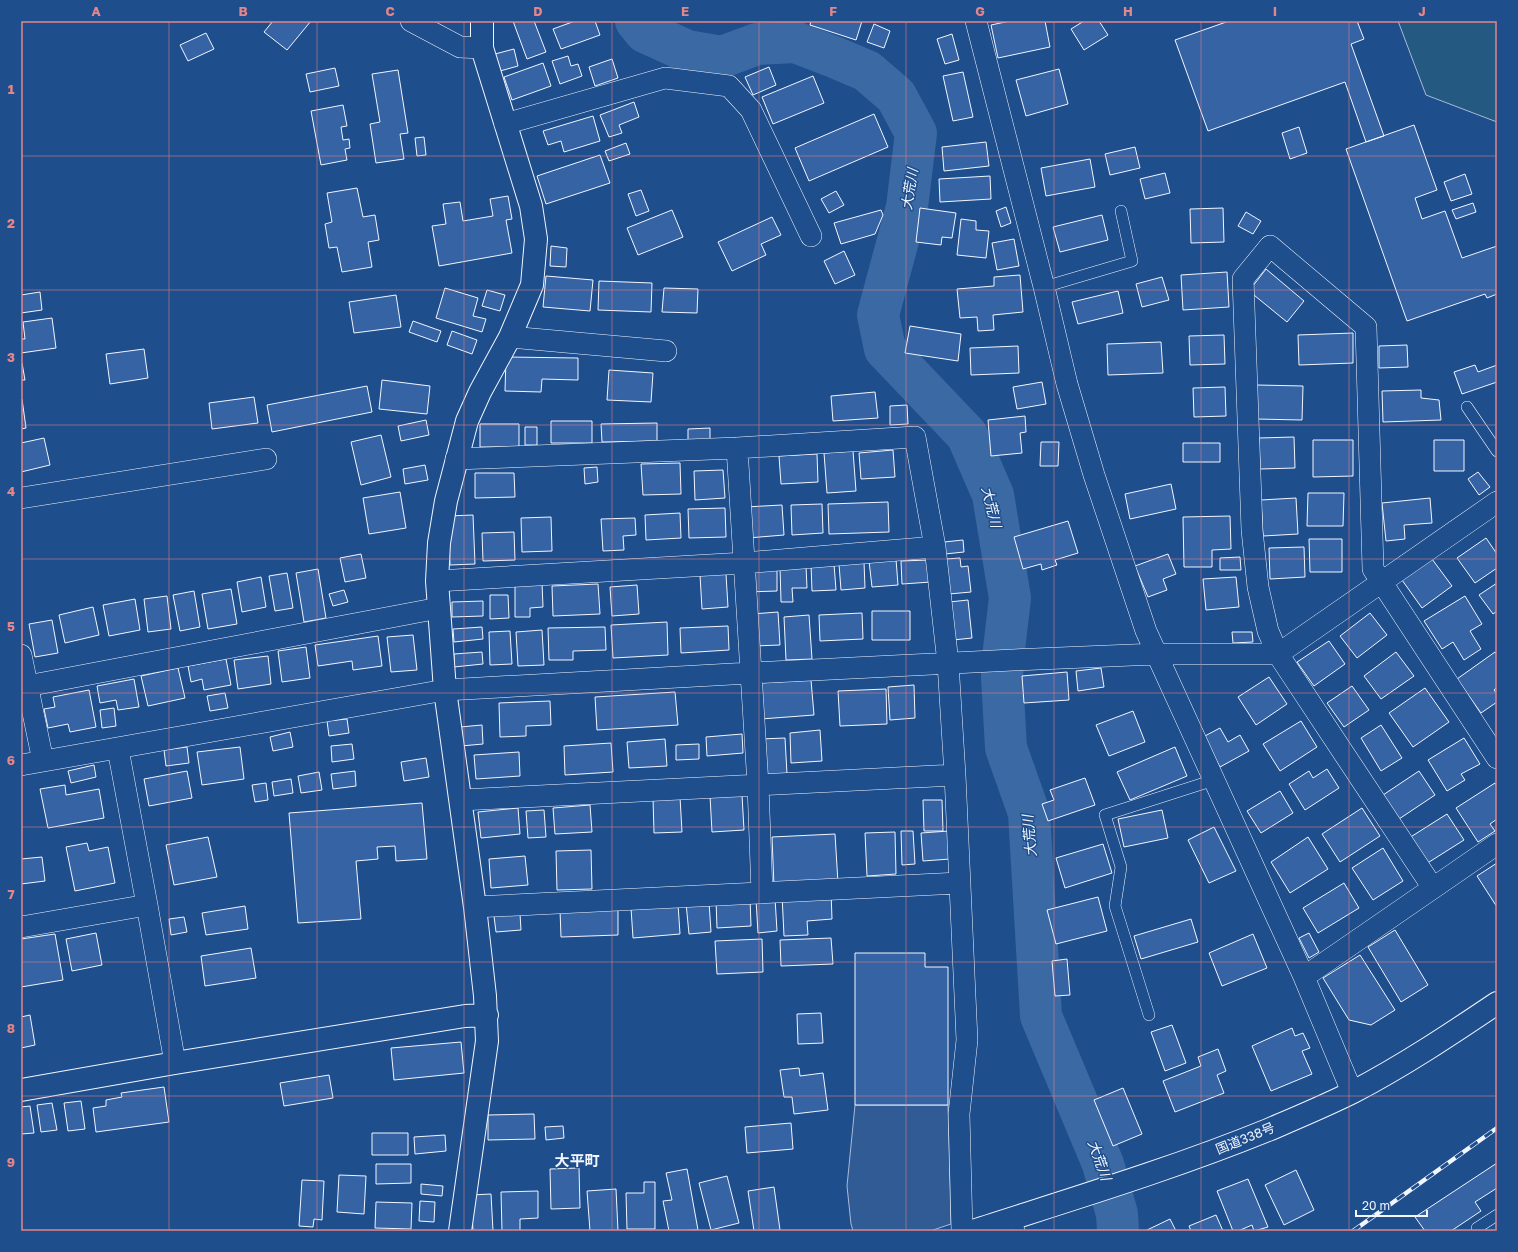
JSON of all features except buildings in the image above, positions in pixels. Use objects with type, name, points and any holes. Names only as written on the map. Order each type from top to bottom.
[{"type":"main road","points":[[460,1231],[487,1041],[487,1015],[475,907],[445,690],[437,581],[438,543],[446,501],[467,421],[480,392],[510,336],[532,285],[536,239],[531,206],[482,48],[482,21]]},
{"type":"main road","name":"国道338号","points":[[973,1231],[1018,1224],[1097,1192],[1225,1147],[1305,1114],[1352,1092],[1398,1067],[1497,1003]]},
{"type":"main road","points":[[21,1090],[174,1063],[457,1017],[487,1015]]},
{"type":"street","points":[[411,21],[460,47],[482,48]]},
{"type":"street","points":[[976,21],[1044,287],[1067,384],[1094,475],[1144,624],[1156,654],[1304,977],[1352,1092]]},
{"type":"street","points":[[505,124],[665,78],[729,86],[751,110],[811,236]]},
{"type":"street","points":[[1433,888],[1278,654],[1268,631],[1258,587],[1252,530],[1243,279],[1270,246],[1366,328],[1373,569],[1497,758]]},
{"type":"street","points":[[510,336],[666,351]]},
{"type":"street","points":[[456,459],[737,448],[915,438],[935,547],[948,663],[955,775],[967,1040],[959,1114],[962,1231]]},
{"type":"street","points":[[737,448],[758,785],[762,893]]},
{"type":"street","points":[[21,498],[266,459]]},
{"type":"street","points":[[21,765],[445,690],[1013,660],[1156,654],[1278,654],[1496,504]]},
{"type":"street","points":[[437,581],[744,562],[935,547]]},
{"type":"street","points":[[27,686],[439,608]]},
{"type":"street","points":[[21,655],[43,761]]},
{"type":"street","points":[[118,749],[174,1063]]},
{"type":"street","points":[[460,800],[955,775]]},
{"type":"street","points":[[1304,977],[1497,844]]},
{"type":"street","points":[[475,907],[959,883]]},
{"type":"street","points":[[21,927],[147,905]]},
{"type":"lane","points":[[1044,287],[1132,261],[1121,211]]},
{"type":"lane","points":[[1467,407],[1497,451]]},
{"type":"lane","points":[[1149,1015],[1115,906],[1121,867],[1105,815],[1214,780]]},
{"type":"lane","points":[[1480,1231],[1478,1228],[1497,1215]]},
{"type":"shaded area","points":[[1398,21],[1497,21],[1497,122],[1426,95]]},
{"type":"shaded area","points":[[855,1105],[948,1105],[951,1224],[930,1231],[853,1231],[847,1186]]},
{"type":"waterway","name":"大荒川","points":[[636,21],[645,32],[687,51],[722,57],[757,44],[795,42],[834,57],[867,71],[896,96],[916,133],[907,207],[878,315],[885,349],[967,435],[993,495],[1010,598],[1002,677],[1006,748],[1029,813],[1041,1016],[1103,1164],[1117,1214],[1118,1231]]},
{"type":"railway","points":[[1353,1231],[1497,1128]]},
{"type":"district","name":"大平町","points":[[577,1160]]}]
